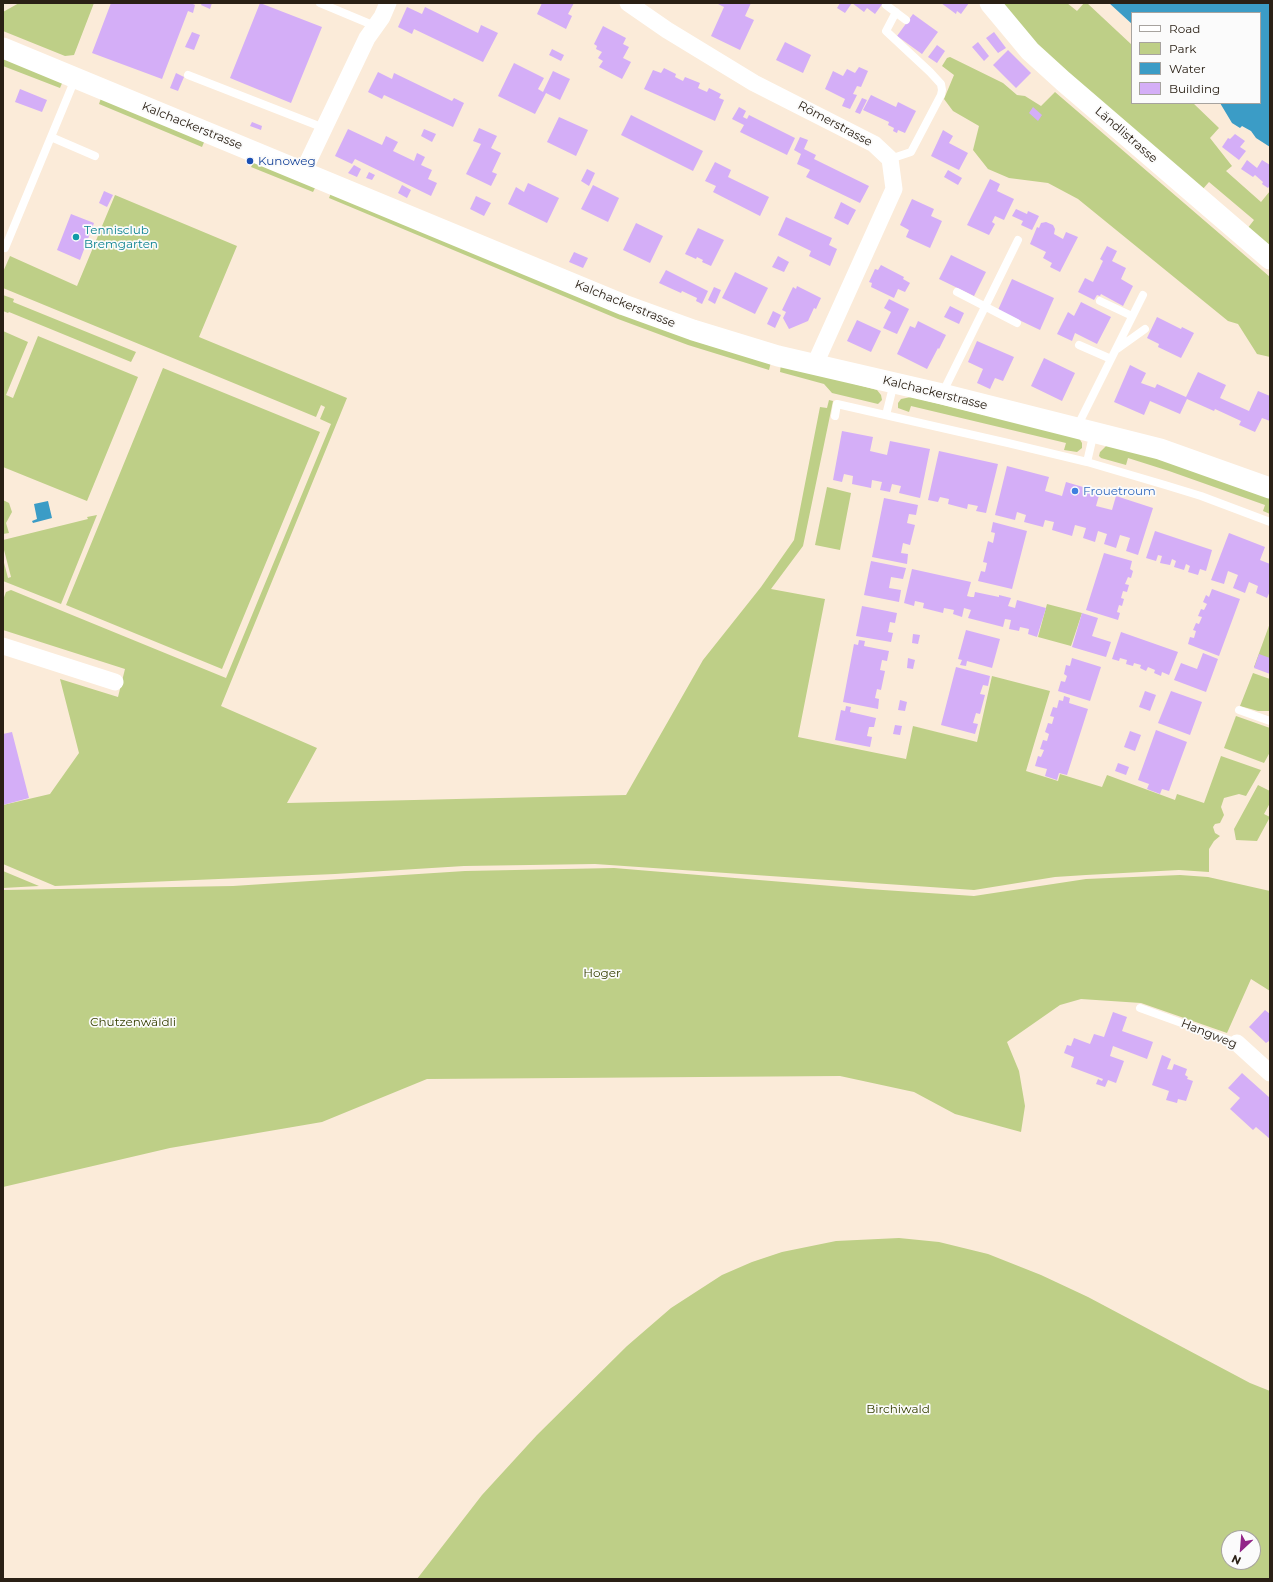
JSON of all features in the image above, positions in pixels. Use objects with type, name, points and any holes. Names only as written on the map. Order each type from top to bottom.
[{"type":"street","points":[[303,172],[367,38],[382,17],[388,3]]},
{"type":"street","name":"Römerstrasse","points":[[628,3],[667,30],[754,83],[874,144],[890,159]]},
{"type":"street","name":"Ländlistrasse","points":[[990,3],[1030,51],[1057,76],[1270,259]]},
{"type":"street","name":"Kalchackerstrasse","points":[[3,48],[659,318],[729,342],[1160,449],[1270,488]]},
{"type":"street","points":[[815,364],[894,188],[890,159]]},
{"type":"street","points":[[3,646],[115,682]]},
{"type":"street","name":"Hangweg","points":[[1237,1043],[1270,1074]]},
{"type":"lane","points":[[320,3],[375,26]]},
{"type":"lane","points":[[886,5],[906,20]]},
{"type":"lane","points":[[890,159],[911,152],[941,95],[942,90],[941,84],[930,72],[886,31],[896,12]]},
{"type":"lane","points":[[188,75],[324,128]]},
{"type":"lane","points":[[5,248],[76,78]]},
{"type":"lane","points":[[51,138],[76,152],[95,156]]},
{"type":"lane","points":[[942,394],[1018,240]]},
{"type":"lane","points":[[958,292],[1017,324]]},
{"type":"lane","points":[[1086,462],[1085,430],[1110,359],[1143,295]]},
{"type":"lane","points":[[1100,301],[1132,316]]},
{"type":"lane","points":[[1115,350],[1145,328]]},
{"type":"lane","points":[[1079,345],[1110,359]]},
{"type":"lane","points":[[886,415],[894,383]]},
{"type":"lane","points":[[835,416],[837,404],[1086,462],[1201,496],[1270,522]]},
{"type":"lane","points":[[1239,710],[1270,721]]},
{"type":"lane","name":"Hangweg","points":[[1140,1008],[1237,1043]]},
{"type":"green space","points":[[19,3],[94,3],[74,55],[65,56],[3,31],[3,12]]},
{"type":"green space","points":[[1002,3],[1067,3],[1077,11],[1084,3],[1087,3],[1131,44],[1131,104],[1194,104],[1219,128],[1210,138],[1232,166],[1226,171],[1261,202],[1270,191],[1270,249],[1247,229],[1254,220],[1209,182],[1202,190],[1041,51]]},
{"type":"green space","points":[[3,57],[63,81],[60,88],[3,66]]},
{"type":"green space","points":[[950,57],[1003,83],[1017,95],[1025,96],[1041,106],[1055,92],[1270,277],[1270,357],[1257,354],[1238,324],[1228,321],[1078,199],[1048,183],[1009,178],[988,169],[973,150],[979,126],[953,111],[944,99],[954,75],[942,66],[947,58]]},
{"type":"green space","points":[[101,98],[205,140],[202,147],[99,104]]},
{"type":"green space","points":[[254,161],[316,186],[313,192],[251,167]]},
{"type":"green space","points":[[331,193],[771,362],[769,370],[688,345],[618,319],[329,198]]},
{"type":"green space","points":[[115,195],[237,246],[199,337],[347,398],[221,706],[317,748],[287,803],[626,795],[703,660],[761,587],[794,540],[820,407],[827,408],[829,400],[833,401],[803,546],[771,589],[825,599],[798,737],[906,759],[913,726],[977,742],[992,676],[1050,691],[1026,771],[1058,781],[1060,774],[1102,787],[1107,775],[1175,800],[1177,794],[1204,803],[1221,756],[1261,770],[1246,796],[1239,794],[1224,798],[1221,807],[1224,815],[1220,823],[1215,824],[1213,827],[1215,833],[1220,836],[1214,841],[1209,849],[1209,872],[1179,870],[1055,877],[974,890],[595,864],[464,866],[335,874],[55,886],[3,864],[3,805],[50,794],[79,753],[60,679],[118,697],[125,669],[3,630],[3,600],[6,592],[11,590],[226,678],[331,424],[320,419],[325,407],[321,405],[316,417],[3,288],[3,272],[10,256],[77,286]]},
{"type":"green space","points":[[3,295],[14,299],[13,302],[136,352],[131,362],[9,312],[3,311]]},
{"type":"green space","points":[[3,331],[28,342],[6,395],[13,398],[38,336],[138,377],[87,501],[3,467]]},
{"type":"green space","points":[[781,364],[877,390],[881,395],[882,400],[878,404],[832,393],[824,384],[780,372]]},
{"type":"green space","points":[[163,368],[320,432],[222,669],[66,605]]},
{"type":"green space","points":[[911,397],[1079,438],[1082,443],[1082,448],[1077,452],[1064,450],[1066,443],[911,406],[909,412],[898,408],[898,403],[901,399]]},
{"type":"green space","points":[[1107,445],[1172,462],[1270,497],[1270,514],[1263,511],[1265,505],[1169,471],[1128,458],[1126,465],[1101,458],[1099,456],[1100,452]]},
{"type":"green space","points":[[827,487],[851,493],[840,550],[815,545]]},
{"type":"green space","points":[[3,500],[9,503],[12,512],[6,523],[9,533],[3,534]]},
{"type":"green space","points":[[97,515],[61,604],[3,581],[3,559],[8,578],[11,577],[3,546],[3,540],[88,519],[87,517]]},
{"type":"green space","points":[[1047,604],[1082,613],[1071,646],[1038,637]]},
{"type":"green space","points":[[1270,623],[1270,673],[1254,667]]},
{"type":"green space","points":[[1253,673],[1270,679],[1270,711],[1258,711],[1240,706]]},
{"type":"green space","points":[[1236,716],[1270,728],[1270,752],[1264,763],[1224,748]]},
{"type":"green space","points":[[1258,785],[1270,791],[1270,803],[1264,814],[1270,817],[1257,841],[1236,840],[1234,829]]},
{"type":"green space","name":"Hoger","points":[[614,868],[868,889],[974,896],[1086,879],[1180,875],[1208,877],[1270,891],[1270,991],[1251,979],[1227,1033],[1141,1003],[1081,999],[1060,1005],[1007,1042],[1019,1071],[1025,1106],[1021,1132],[955,1114],[914,1092],[840,1076],[427,1079],[322,1122],[170,1148],[3,1187],[3,890],[233,886],[465,871]]},
{"type":"green space","points":[[3,871],[39,886],[3,888]]},
{"type":"green space","name":"Birchiwald","points":[[899,1238],[939,1242],[988,1254],[1041,1275],[1088,1297],[1250,1383],[1270,1391],[1270,1579],[417,1579],[482,1495],[537,1435],[627,1346],[671,1308],[722,1275],[752,1262],[782,1252],[836,1241]]},
{"type":"water","points":[[1109,3],[1270,3],[1270,147],[1256,138],[1251,131],[1242,126],[1240,128],[1232,123],[1221,104],[1261,104],[1261,12],[1131,12],[1131,23]]},
{"type":"water","points":[[48,501],[52,518],[33,523],[32,521],[37,519],[34,504]]},
{"type":"building","points":[[111,3],[191,3],[195,5],[193,13],[188,11],[162,79],[92,53]]},
{"type":"building","points":[[202,3],[212,3],[210,9],[201,5]]},
{"type":"building","points":[[260,3],[322,27],[291,103],[230,78]]},
{"type":"building","points":[[542,3],[574,3],[568,14],[572,16],[566,29],[537,14]]},
{"type":"building","points":[[716,3],[751,3],[745,16],[754,20],[740,50],[711,36],[724,7]]},
{"type":"building","points":[[840,3],[852,3],[845,13],[837,8]]},
{"type":"building","points":[[852,3],[883,3],[875,14],[867,8],[864,12]]},
{"type":"building","points":[[941,3],[969,3],[961,14],[957,11],[956,14]]},
{"type":"building","points":[[407,7],[422,14],[425,7],[478,33],[481,25],[498,33],[483,62],[414,29],[412,34],[398,27]]},
{"type":"building","points":[[913,14],[938,32],[922,54],[897,36]]},
{"type":"building","points":[[603,26],[626,38],[623,44],[629,47],[623,58],[631,62],[622,79],[599,67],[603,61],[598,58],[602,52],[596,49],[597,46],[594,44]]},
{"type":"building","points":[[192,32],[200,35],[194,50],[185,47]]},
{"type":"building","points":[[994,32],[1006,48],[998,53],[986,38]]},
{"type":"building","points":[[785,42],[811,55],[803,73],[776,60]]},
{"type":"building","points":[[978,42],[989,56],[984,61],[972,47]]},
{"type":"building","points":[[937,45],[945,51],[937,63],[928,57]]},
{"type":"building","points":[[552,49],[564,55],[561,61],[549,55]]},
{"type":"building","points":[[1008,50],[1031,73],[1016,88],[993,65]]},
{"type":"building","points":[[514,63],[544,78],[538,89],[543,92],[553,71],[570,79],[560,100],[546,93],[535,114],[498,96]]},
{"type":"building","points":[[859,67],[868,71],[861,87],[857,86],[853,94],[857,95],[850,109],[842,106],[845,99],[825,89],[833,71],[843,76],[847,69],[855,73]]},
{"type":"building","points":[[664,68],[676,74],[675,77],[683,81],[685,77],[700,83],[698,88],[707,92],[709,88],[721,94],[719,98],[724,100],[715,121],[644,89],[653,70],[661,73]]},
{"type":"building","points":[[378,72],[392,79],[394,73],[452,101],[454,98],[464,103],[453,127],[384,95],[382,99],[368,92]]},
{"type":"building","points":[[176,73],[184,77],[178,91],[170,88]]},
{"type":"building","points":[[20,89],[47,100],[42,112],[15,102]]},
{"type":"building","points":[[871,95],[896,107],[898,102],[916,111],[905,133],[898,130],[897,133],[893,131],[894,128],[888,125],[889,122],[863,110]]},
{"type":"building","points":[[862,98],[867,100],[860,114],[855,112]]},
{"type":"building","points":[[739,107],[746,111],[743,117],[747,119],[749,115],[795,138],[787,155],[740,132],[744,125],[732,119]]},
{"type":"building","points":[[1033,107],[1042,115],[1038,121],[1029,113]]},
{"type":"building","points":[[631,115],[703,151],[693,171],[621,135]]},
{"type":"building","points":[[559,117],[588,130],[576,156],[547,142]]},
{"type":"building","points":[[252,122],[262,126],[261,130],[250,126]]},
{"type":"building","points":[[479,128],[497,136],[491,148],[501,153],[492,172],[497,174],[491,186],[466,174],[481,144],[473,141]]},
{"type":"building","points":[[348,129],[382,145],[386,136],[398,142],[393,151],[414,161],[417,153],[425,157],[421,165],[432,170],[428,179],[437,183],[431,196],[355,159],[352,164],[335,156]]},
{"type":"building","points":[[424,129],[436,134],[432,142],[421,136]]},
{"type":"building","points":[[943,130],[953,136],[949,143],[968,153],[959,170],[931,156]]},
{"type":"building","points":[[1235,134],[1245,141],[1240,147],[1246,151],[1239,160],[1222,147],[1228,138],[1230,139]]},
{"type":"building","points":[[800,137],[808,140],[804,149],[816,155],[814,159],[869,186],[860,203],[806,177],[810,170],[797,164],[801,154],[794,150]]},
{"type":"building","points":[[1247,160],[1257,168],[1262,160],[1270,165],[1270,185],[1268,188],[1262,184],[1263,182],[1255,175],[1253,177],[1241,169]]},
{"type":"building","points":[[715,162],[731,170],[728,177],[769,197],[760,216],[713,192],[716,186],[705,181]]},
{"type":"building","points":[[354,165],[361,169],[357,177],[348,173]]},
{"type":"building","points":[[587,169],[595,173],[589,186],[581,181]]},
{"type":"building","points":[[948,170],[962,178],[958,185],[944,177]]},
{"type":"building","points":[[369,172],[375,175],[372,180],[366,178]]},
{"type":"building","points":[[990,179],[1000,184],[997,191],[1014,199],[1004,220],[995,216],[992,222],[995,224],[989,235],[967,225]]},
{"type":"building","points":[[528,183],[559,198],[547,223],[508,204],[516,187],[524,192]]},
{"type":"building","points":[[402,185],[411,190],[407,198],[398,193]]},
{"type":"building","points":[[593,185],[619,198],[608,222],[581,209]]},
{"type":"building","points":[[104,191],[113,195],[107,207],[99,203]]},
{"type":"building","points":[[476,196],[491,203],[484,216],[470,209]]},
{"type":"building","points":[[912,199],[934,209],[931,216],[942,221],[930,248],[906,237],[909,230],[900,225]]},
{"type":"building","points":[[841,202],[856,210],[848,225],[834,218]]},
{"type":"building","points":[[1016,209],[1027,214],[1028,211],[1039,216],[1032,230],[1021,225],[1023,221],[1012,216]]},
{"type":"building","name":"Tennisclub Bremgarten","points":[[71,214],[94,223],[80,260],[57,250]]},
{"type":"building","points":[[786,217],[832,238],[829,245],[837,249],[830,266],[809,256],[811,251],[778,235]]},
{"type":"building","points":[[1046,222],[1053,225],[1055,229],[1054,234],[1063,239],[1066,232],[1078,237],[1060,272],[1050,267],[1052,263],[1043,258],[1046,252],[1030,244],[1037,227],[1039,228],[1041,223]]},
{"type":"building","points":[[636,223],[663,236],[650,263],[623,250]]},
{"type":"building","points":[[698,228],[724,240],[711,266],[702,262],[703,260],[697,257],[696,259],[685,254]]},
{"type":"building","points":[[1107,246],[1117,251],[1112,261],[1126,268],[1121,279],[1133,286],[1123,306],[1101,294],[1100,296],[1097,295],[1094,300],[1078,292],[1085,278],[1093,282],[1103,261],[1100,259]]},
{"type":"building","points":[[574,252],[588,258],[583,268],[569,262]]},
{"type":"building","points":[[951,255],[986,272],[974,296],[939,279]]},
{"type":"building","points":[[778,256],[789,262],[784,272],[772,267]]},
{"type":"building","points":[[881,265],[904,277],[903,279],[910,283],[905,292],[898,289],[894,298],[871,287],[872,283],[869,282],[875,269],[878,270]]},
{"type":"building","points":[[666,270],[708,291],[702,304],[696,301],[697,298],[682,291],[681,293],[659,283]]},
{"type":"building","points":[[735,272],[768,288],[755,314],[722,298]]},
{"type":"building","points":[[1012,279],[1054,298],[1040,330],[998,310]]},
{"type":"building","points":[[797,286],[821,298],[808,321],[789,329],[783,318],[786,312],[782,310],[793,287],[796,289]]},
{"type":"building","points":[[714,287],[721,290],[715,304],[708,300]]},
{"type":"building","points":[[889,299],[909,309],[897,334],[883,328],[891,312],[884,308]]},
{"type":"building","points":[[1081,302],[1111,317],[1097,344],[1075,333],[1072,341],[1057,334],[1068,312],[1074,316]]},
{"type":"building","points":[[950,306],[964,313],[959,324],[944,317]]},
{"type":"building","points":[[773,311],[781,315],[775,328],[767,324]]},
{"type":"building","points":[[1157,317],[1181,329],[1182,327],[1194,333],[1181,358],[1158,347],[1159,344],[1147,338]]},
{"type":"building","points":[[857,320],[881,331],[871,352],[847,341]]},
{"type":"building","points":[[918,321],[946,335],[927,369],[897,354],[910,326],[915,328]]},
{"type":"building","points":[[977,341],[1014,357],[1003,381],[995,378],[990,389],[977,383],[983,369],[968,362]]},
{"type":"building","points":[[1044,358],[1075,373],[1062,401],[1031,386]]},
{"type":"building","points":[[1130,365],[1146,373],[1141,383],[1155,388],[1157,384],[1186,397],[1198,372],[1226,385],[1220,398],[1249,411],[1258,391],[1270,396],[1270,421],[1262,418],[1255,432],[1239,425],[1241,421],[1215,409],[1214,411],[1187,399],[1180,414],[1150,401],[1144,415],[1114,402]]},
{"type":"building","points":[[842,431],[873,437],[870,451],[887,455],[890,441],[930,449],[920,498],[899,493],[901,486],[892,484],[890,492],[880,490],[882,482],[872,480],[871,488],[852,484],[853,476],[844,474],[842,482],[833,480]]},
{"type":"building","points":[[939,451],[998,464],[986,513],[976,511],[978,506],[968,504],[967,509],[948,504],[949,499],[940,497],[938,502],[928,500]]},
{"type":"building","points":[[1007,466],[1049,477],[1045,491],[1062,496],[1066,482],[1100,492],[1096,506],[1112,510],[1116,496],[1153,508],[1138,555],[1126,551],[1130,538],[1120,535],[1116,548],[1104,544],[1107,534],[1098,531],[1095,542],[1083,538],[1086,528],[1075,525],[1072,536],[1052,530],[1054,522],[1045,520],[1043,527],[1024,522],[1026,515],[1017,512],[1015,520],[995,515]]},
{"type":"building","points":[[884,498],[918,505],[916,515],[909,514],[907,523],[915,525],[910,545],[903,543],[901,553],[908,554],[907,564],[872,557]]},
{"type":"building","points":[[993,522],[1027,531],[1012,589],[978,581],[981,571],[985,572],[987,563],[983,562],[988,541],[993,543],[995,533],[991,532]]},
{"type":"building","points":[[1155,531],[1212,550],[1206,571],[1200,569],[1198,575],[1188,572],[1190,566],[1186,564],[1184,570],[1174,567],[1176,561],[1172,559],[1170,565],[1160,563],[1162,556],[1158,555],[1156,561],[1146,558]]},
{"type":"building","points":[[1229,533],[1265,547],[1260,560],[1270,564],[1270,591],[1267,598],[1256,593],[1258,586],[1249,582],[1245,593],[1233,588],[1238,575],[1228,571],[1224,584],[1211,580]]},
{"type":"building","points":[[1104,553],[1132,561],[1130,569],[1133,571],[1131,578],[1128,577],[1125,584],[1129,585],[1127,592],[1123,591],[1121,598],[1124,599],[1122,606],[1119,605],[1117,612],[1120,613],[1118,620],[1086,610]]},
{"type":"building","points":[[871,561],[906,568],[903,579],[891,577],[889,588],[901,590],[899,602],[864,595]]},
{"type":"building","points":[[912,569],[971,582],[967,596],[974,597],[975,592],[999,597],[999,595],[1011,598],[1008,606],[1015,608],[1017,600],[1046,608],[1037,637],[1028,634],[1029,629],[1020,627],[1019,631],[1009,629],[1011,620],[1005,619],[1003,627],[968,618],[971,610],[964,608],[962,617],[953,614],[954,610],[944,608],[943,613],[923,608],[924,603],[915,601],[914,606],[904,603]]},
{"type":"building","points":[[1212,589],[1240,599],[1219,656],[1188,644],[1190,637],[1194,638],[1196,631],[1193,630],[1196,623],[1199,624],[1202,617],[1198,616],[1201,609],[1204,610],[1207,604],[1203,602],[1206,595],[1209,597]]},
{"type":"building","points":[[862,606],[897,613],[895,623],[890,622],[888,632],[893,633],[891,642],[856,636]]},
{"type":"building","points":[[1082,613],[1098,618],[1092,636],[1111,642],[1106,657],[1072,647]]},
{"type":"building","points":[[966,630],[1000,639],[992,668],[967,661],[966,666],[960,665],[962,660],[958,659]]},
{"type":"building","points":[[1121,632],[1178,652],[1169,675],[1162,672],[1161,676],[1154,673],[1155,670],[1148,667],[1146,671],[1140,668],[1141,665],[1134,663],[1133,666],[1126,664],[1127,660],[1120,658],[1119,661],[1112,659]]},
{"type":"building","points":[[913,634],[920,635],[918,644],[912,643]]},
{"type":"building","points":[[859,640],[865,641],[864,646],[889,651],[887,661],[882,660],[880,670],[885,671],[881,690],[877,689],[875,698],[879,699],[878,709],[843,702],[854,644],[858,645]]},
{"type":"building","points":[[1203,653],[1218,659],[1206,692],[1174,680],[1181,663],[1197,669]]},
{"type":"building","points":[[1259,654],[1270,658],[1270,674],[1254,668]]},
{"type":"building","points":[[908,658],[915,660],[913,669],[907,668]]},
{"type":"building","points":[[1072,658],[1101,667],[1090,701],[1058,691],[1061,681],[1065,682],[1067,676],[1064,674],[1066,665],[1070,666]]},
{"type":"building","points":[[956,667],[990,676],[988,686],[983,685],[980,694],[985,695],[980,714],[976,713],[973,723],[978,724],[975,734],[941,725]]},
{"type":"building","points":[[1145,691],[1156,695],[1150,711],[1139,707]]},
{"type":"building","points":[[1171,691],[1202,702],[1190,735],[1158,723]]},
{"type":"building","points":[[1064,696],[1070,698],[1069,703],[1088,709],[1067,775],[1059,773],[1057,780],[1045,776],[1047,769],[1035,766],[1038,756],[1041,757],[1044,750],[1040,749],[1043,740],[1047,741],[1049,734],[1045,732],[1048,723],[1052,724],[1054,717],[1050,716],[1053,707],[1057,708],[1059,700],[1063,701]]},
{"type":"building","points":[[900,700],[907,702],[905,711],[898,710]]},
{"type":"building","points":[[846,706],[851,707],[850,712],[876,718],[874,727],[869,727],[867,736],[872,737],[870,747],[835,740],[841,710],[845,711]]},
{"type":"building","points":[[895,725],[902,726],[900,735],[893,734]]},
{"type":"building","points":[[1156,730],[1187,742],[1169,791],[1162,789],[1160,794],[1147,789],[1149,784],[1138,780]]},
{"type":"building","points":[[1130,731],[1141,735],[1135,751],[1124,747]]},
{"type":"building","points":[[12,732],[29,798],[3,805],[3,734]]},
{"type":"building","points":[[1118,763],[1129,767],[1126,775],[1115,771]]},
{"type":"building","points":[[1265,1010],[1270,1014],[1270,1042],[1269,1041],[1266,1043],[1249,1027]]},
{"type":"building","points":[[1113,1012],[1127,1017],[1122,1031],[1153,1042],[1147,1059],[1113,1046],[1110,1056],[1124,1061],[1116,1083],[1108,1080],[1105,1087],[1096,1084],[1098,1079],[1102,1081],[1103,1079],[1071,1067],[1074,1057],[1064,1053],[1067,1045],[1071,1046],[1074,1038],[1090,1044],[1094,1034],[1104,1037]]},
{"type":"building","points":[[1162,1055],[1171,1059],[1167,1069],[1172,1070],[1174,1064],[1187,1069],[1185,1075],[1188,1077],[1187,1079],[1193,1081],[1186,1101],[1178,1099],[1177,1103],[1166,1100],[1169,1091],[1152,1085]]},
{"type":"building","points":[[1242,1073],[1270,1098],[1270,1139],[1256,1127],[1253,1130],[1230,1109],[1240,1098],[1228,1088]]},
{"type":"place","name":"Kunoweg","points":[[250,161]]},
{"type":"place","name":"Tennisclub Bremgarten","points":[[76,237]]},
{"type":"place","name":"Frouetroum","points":[[1075,491]]},
{"type":"park label","name":"Chutzenwäldli","points":[[133,1022]]}]
